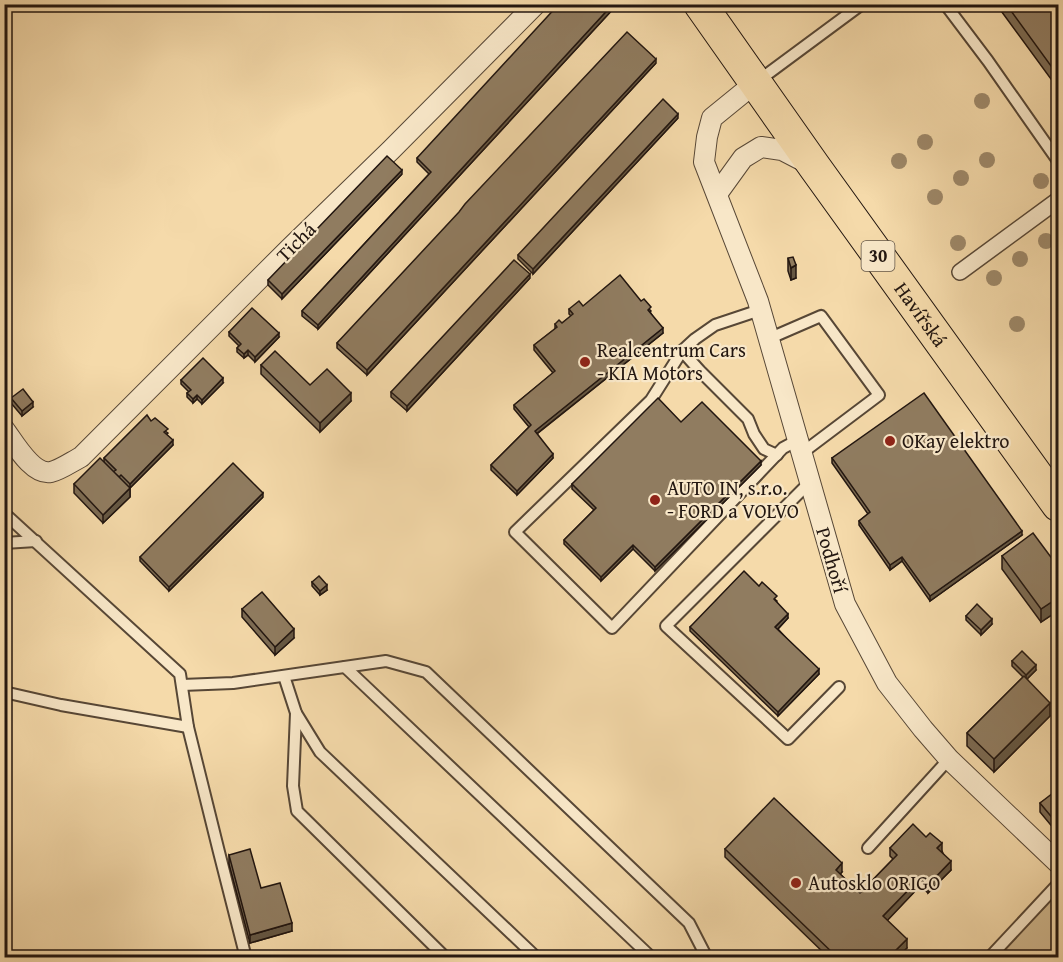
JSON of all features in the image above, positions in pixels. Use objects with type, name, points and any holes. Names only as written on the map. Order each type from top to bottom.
[{"type":"main road","name":"Havířská","points":[[700,4],[1059,505]]},
{"type":"street","name":"Tichá","points":[[4,429],[24,458],[37,470],[50,472],[81,457],[536,4]]},
{"type":"street","name":"Podhoří","points":[[755,83],[712,118],[704,162],[760,310],[845,604],[886,682],[949,759],[1059,863]]},
{"type":"street","points":[[717,194],[743,158],[761,147],[783,150],[814,166]]},
{"type":"street","points":[[960,272],[1059,200]]},
{"type":"lane","points":[[755,83],[862,4]]},
{"type":"lane","points":[[945,4],[1059,161]]},
{"type":"lane","points":[[760,310],[715,326],[695,339],[682,351],[651,400],[515,532],[612,628],[783,448],[800,446],[879,395],[821,316],[768,339]]},
{"type":"lane","points":[[682,351],[748,419],[764,449],[777,455]]},
{"type":"lane","points":[[810,482],[666,626],[788,739],[839,687]]},
{"type":"lane","points":[[4,513],[180,674],[188,727],[246,957]]},
{"type":"lane","points":[[4,543],[36,540]]},
{"type":"lane","points":[[182,685],[232,683],[386,661],[426,672],[689,923],[707,957]]},
{"type":"lane","points":[[345,667],[652,957]]},
{"type":"lane","points":[[284,676],[296,713],[320,752],[537,957]]},
{"type":"lane","points":[[4,692],[61,705],[188,727]]},
{"type":"lane","points":[[296,713],[293,786],[297,811],[446,957]]},
{"type":"lane","points":[[868,848],[949,759]]},
{"type":"lane","points":[[989,957],[1059,884]]},
{"type":"shaded area","points":[[1058,876],[1058,957],[983,957]]},
{"type":"building","points":[[559,4],[613,4],[318,325],[302,311],[431,172],[417,158]]},
{"type":"building","points":[[1006,4],[1059,4],[1059,77]]},
{"type":"building","points":[[627,32],[656,59],[367,370],[337,343]]},
{"type":"building","points":[[663,99],[678,114],[533,269],[518,255]]},
{"type":"building","points":[[387,156],[402,170],[282,294],[268,280]]},
{"type":"building","points":[[793,257],[796,265],[791,268],[788,258]]},
{"type":"building","points":[[514,260],[530,274],[407,406],[391,392]]},
{"type":"building","name":"Realcentrum Cars - KIA Motors","points":[[620,275],[641,301],[644,299],[651,307],[648,310],[663,328],[535,431],[553,454],[517,491],[491,465],[531,425],[514,405],[555,371],[534,345],[557,327],[555,324],[559,320],[562,323],[573,314],[569,309],[579,301],[583,306]]},
{"type":"building","points":[[252,308],[279,333],[255,357],[248,350],[244,354],[237,348],[241,344],[229,332]]},
{"type":"building","points":[[275,351],[310,385],[327,369],[351,393],[320,423],[261,365]]},
{"type":"building","points":[[203,358],[223,378],[202,400],[197,395],[193,399],[187,393],[191,390],[181,380]]},
{"type":"building","points":[[23,389],[33,402],[22,411],[11,398]]},
{"type":"building","points":[[924,393],[1022,531],[930,596],[902,557],[890,565],[859,521],[870,512],[832,458]]},
{"type":"building","name":"AUTO IN, s.r.o. - FORD a VOLVO","points":[[658,398],[681,422],[702,402],[761,461],[655,567],[633,545],[601,577],[564,540],[596,508],[572,484]]},
{"type":"building","points":[[147,415],[151,421],[155,418],[168,429],[164,432],[173,440],[130,484],[121,475],[119,477],[113,472],[116,470],[104,458]]},
{"type":"building","points":[[100,458],[130,488],[103,515],[74,484]]},
{"type":"building","points":[[233,463],[263,493],[169,587],[140,557]]},
{"type":"building","points":[[1033,533],[1059,568],[1059,597],[1041,609],[1002,556]]},
{"type":"building","points":[[744,571],[759,586],[762,582],[777,596],[774,599],[788,614],[775,627],[819,669],[778,712],[690,627]]},
{"type":"building","points":[[319,576],[327,585],[320,591],[312,582]]},
{"type":"building","points":[[262,592],[294,629],[275,647],[242,609]]},
{"type":"building","points":[[977,604],[992,619],[981,630],[966,616]]},
{"type":"building","points":[[1022,651],[1036,665],[1026,675],[1012,661]]},
{"type":"building","points":[[1024,676],[1050,703],[994,759],[967,733]]},
{"type":"building","points":[[1057,790],[1059,791],[1059,826],[1040,803]]},
{"type":"building","name":"Autosklo ORIGO","points":[[774,798],[842,863],[836,870],[860,893],[897,855],[890,848],[913,824],[926,837],[930,833],[942,843],[937,848],[951,861],[928,885],[920,878],[883,916],[907,939],[889,957],[837,957],[725,849]]},
{"type":"building","points":[[250,849],[261,888],[280,883],[292,923],[250,935],[229,855]]},
{"type":"place","name":"Realcentrum Cars - KIA Motors","points":[[585,362]]},
{"type":"place","name":"OKay elektro","points":[[890,441]]},
{"type":"place","name":"AUTO IN, s.r.o. - FORD a VOLVO","points":[[655,500]]},
{"type":"place","name":"Autosklo ORIGO","points":[[796,883]]}]
